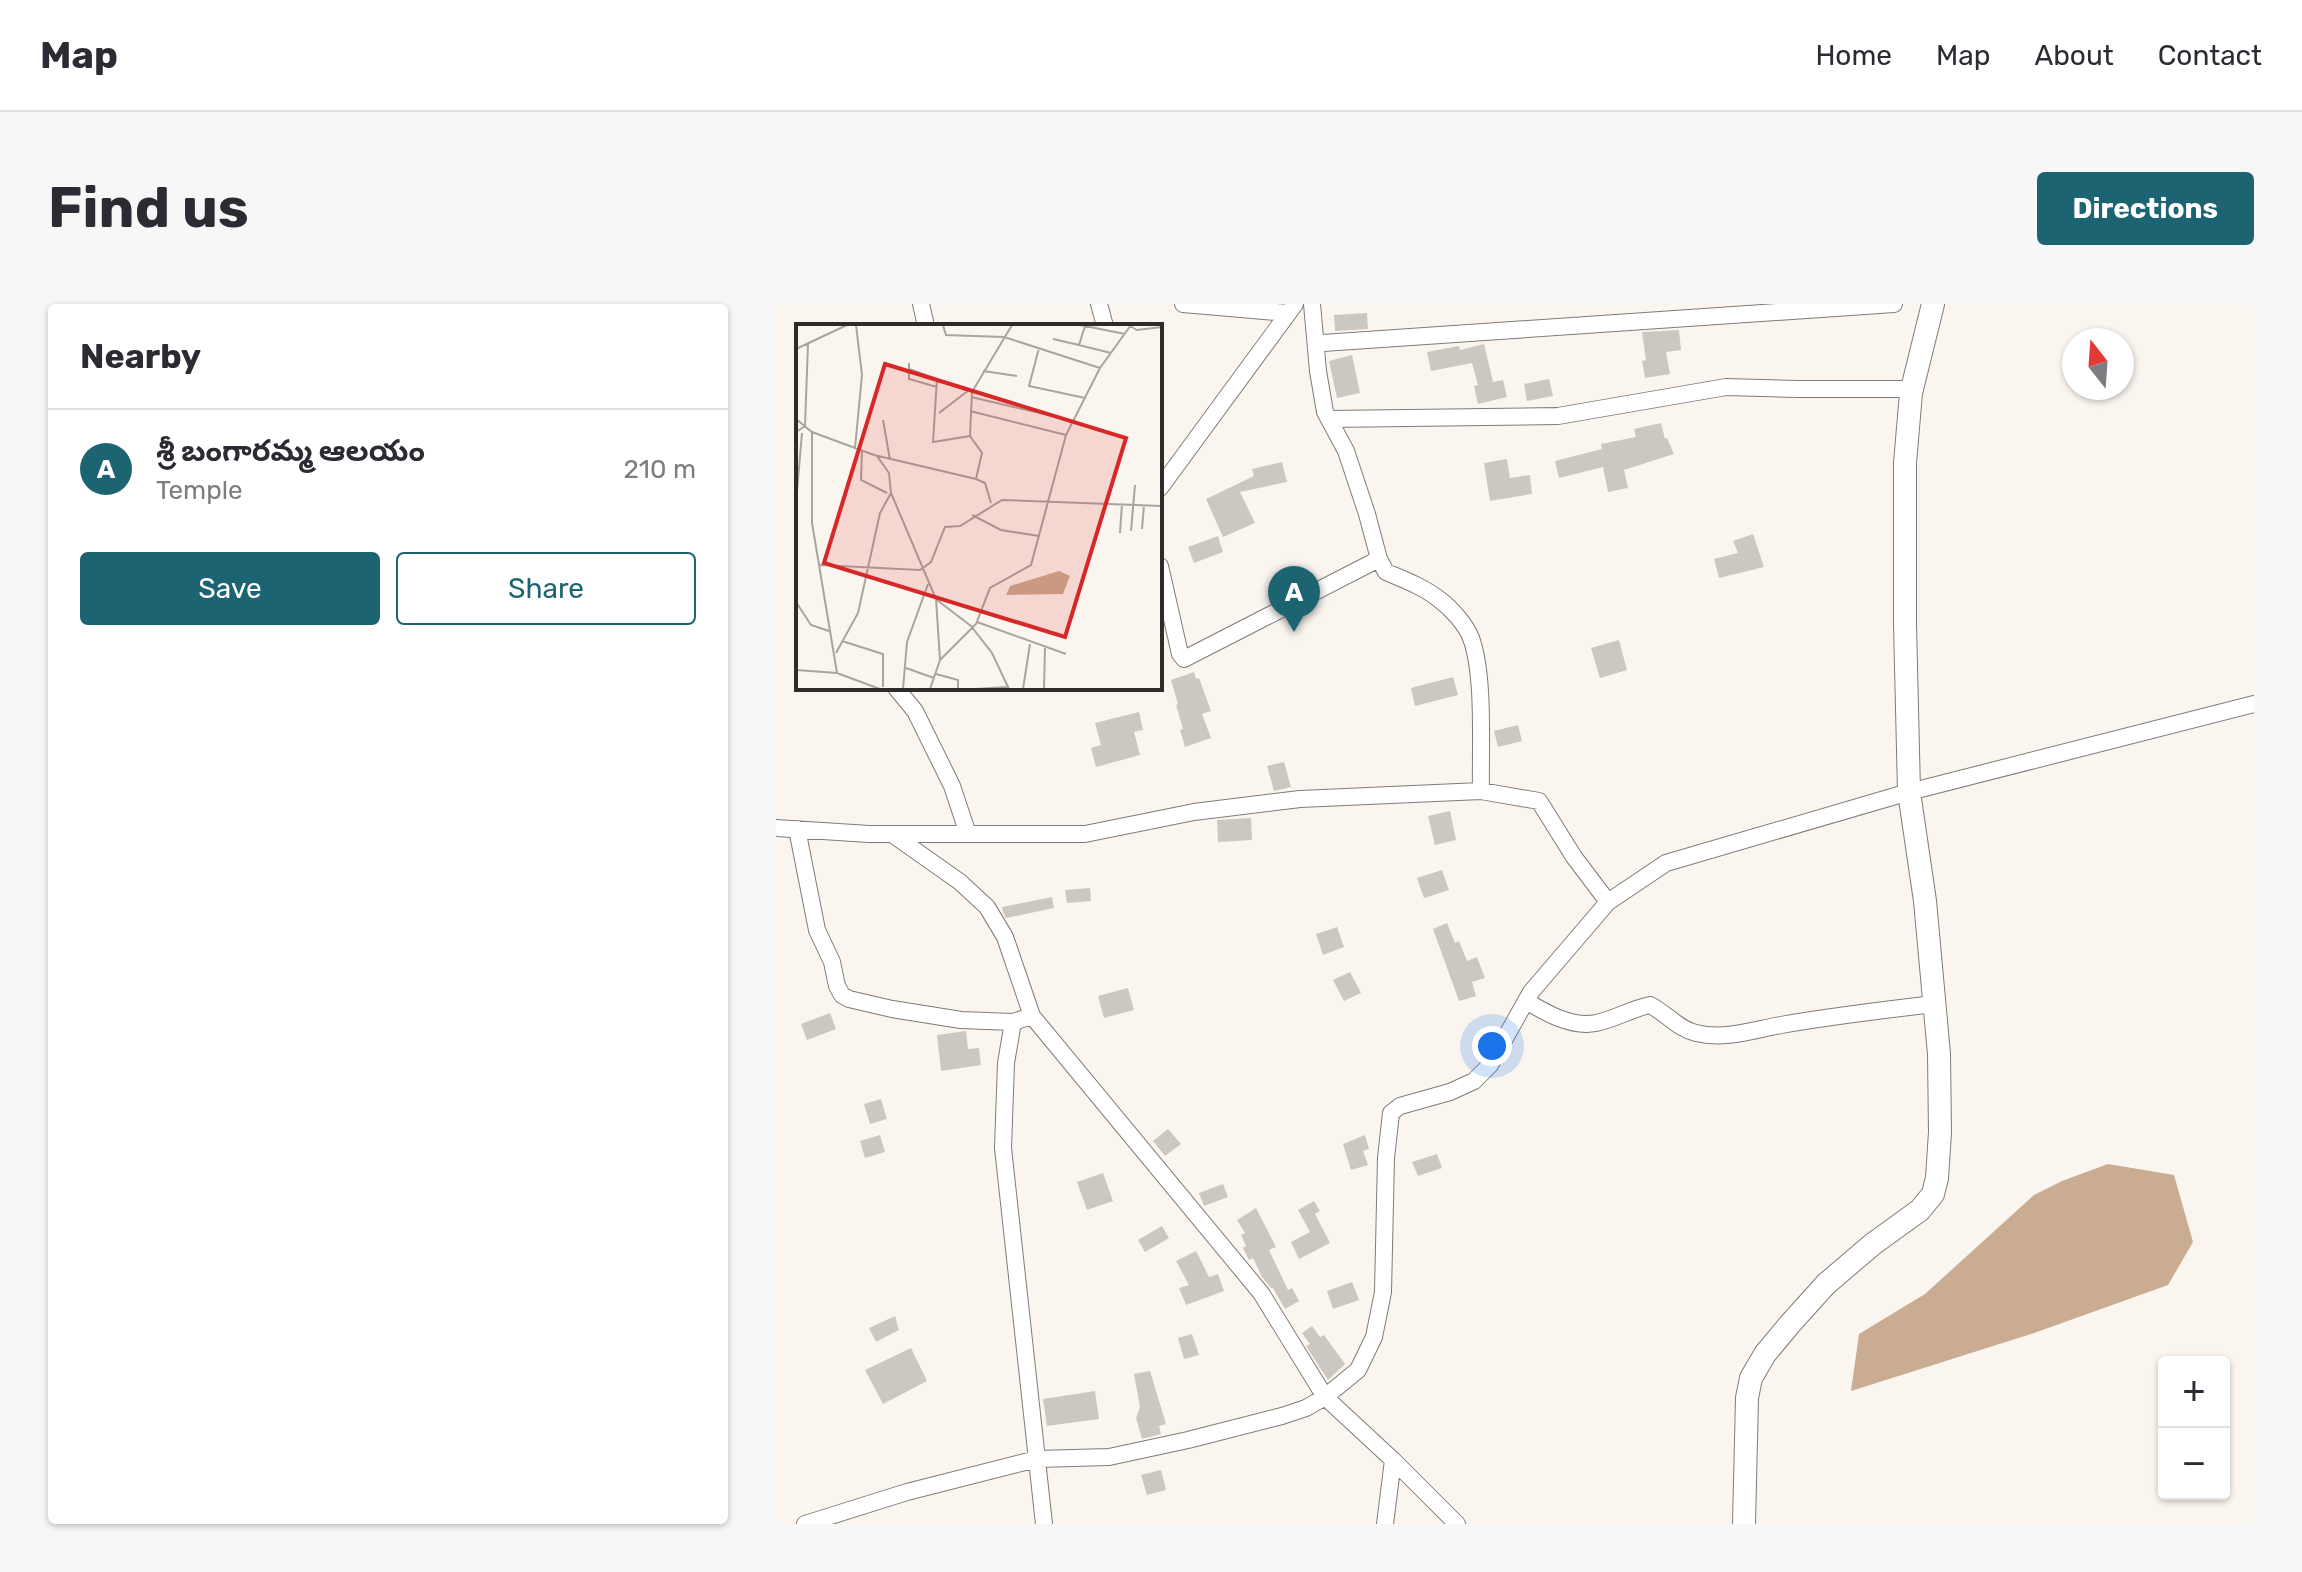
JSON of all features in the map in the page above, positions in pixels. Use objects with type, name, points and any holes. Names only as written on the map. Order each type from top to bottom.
[{"type":"street","points":[[921,304],[926,324]]},
{"type":"street","points":[[1099,304],[1104,324]]},
{"type":"street","points":[[1183,304],[1292,308]]},
{"type":"street","points":[[1312,304],[1325,412],[1346,451],[1379,559],[1386,572],[1417,585],[1441,601],[1470,636],[1480,696],[1481,791]]},
{"type":"street","points":[[1316,340],[1323,343],[1894,304]]},
{"type":"street","points":[[1744,1524],[1747,1398],[1751,1378],[1765,1354],[1826,1284],[1920,1210],[1933,1194],[1937,1178],[1939,1054],[1925,901],[1909,792],[1905,463],[1912,389],[1933,304]]},
{"type":"street","points":[[1162,485],[1292,308]]},
{"type":"street","points":[[1329,419],[1558,416],[1726,387],[1912,389]]},
{"type":"street","points":[[1162,575],[1180,654],[1184,659],[1379,559]]},
{"type":"street","points":[[898,690],[915,711],[952,786],[968,834]]},
{"type":"street","points":[[805,1524],[907,1492],[1037,1459],[1109,1457],[1188,1440],[1282,1416],[1325,1397],[1358,1370],[1374,1337],[1383,1292],[1386,1158],[1391,1113],[1400,1106],[1450,1092],[1474,1081],[1490,1065],[1531,992],[1608,902],[1666,863],[1909,792],[2254,704]]},
{"type":"street","points":[[776,828],[892,834],[1085,834],[1194,812],[1300,799],[1481,791],[1539,801],[1574,857],[1608,902]]},
{"type":"street","points":[[797,829],[817,930],[832,962],[842,995],[892,1009],[961,1020],[1013,1022],[1032,1016]]},
{"type":"street","points":[[892,834],[960,882],[987,907],[1005,937],[1032,1016],[1261,1293],[1325,1397],[1457,1524]]},
{"type":"street","points":[[1526,1001],[1564,1020],[1595,1024],[1650,1005],[1681,1027],[1712,1036],[1934,1004]]},
{"type":"street","points":[[1013,1022],[1006,1063],[1003,1148],[1044,1524]]},
{"type":"street","points":[[1385,1524],[1393,1460]]},
{"type":"shaded area","points":[[2108,1164],[2174,1175],[2193,1242],[2168,1285],[2031,1334],[1851,1391],[1859,1334],[1925,1294],[2034,1195]]},
{"type":"building","points":[[1367,313],[1368,329],[1335,331],[1334,315]]},
{"type":"building","points":[[1679,330],[1681,350],[1666,352],[1670,374],[1645,378],[1642,332]]},
{"type":"building","points":[[1484,344],[1493,382],[1503,380],[1507,397],[1478,404],[1474,386],[1478,385],[1472,363],[1431,371],[1427,352],[1459,346],[1460,350]]},
{"type":"building","points":[[1352,355],[1360,393],[1337,398],[1329,361]]},
{"type":"building","points":[[1549,379],[1553,396],[1527,401],[1524,384]]},
{"type":"building","points":[[1661,423],[1665,439],[1674,454],[1624,470],[1628,488],[1608,492],[1603,467],[1559,478],[1555,461],[1602,449],[1601,444],[1636,437],[1634,429]]},
{"type":"building","points":[[1507,459],[1510,478],[1530,475],[1532,494],[1490,501],[1484,463]]},
{"type":"building","points":[[1282,462],[1287,482],[1240,492],[1255,523],[1223,537],[1206,499],[1254,476],[1252,469]]},
{"type":"building","points":[[1753,534],[1764,567],[1719,578],[1714,559],[1738,553],[1733,541]]},
{"type":"building","points":[[1218,536],[1223,552],[1194,563],[1188,547]]},
{"type":"building","points":[[1619,640],[1627,670],[1600,678],[1591,648]]},
{"type":"building","points":[[1194,672],[1211,711],[1202,714],[1211,738],[1185,747],[1171,680]]},
{"type":"building","points":[[1453,677],[1458,695],[1415,706],[1411,688]]},
{"type":"building","points":[[1139,712],[1143,730],[1134,732],[1140,755],[1096,767],[1091,748],[1101,745],[1095,723]]},
{"type":"building","points":[[1518,725],[1522,741],[1498,747],[1494,731]]},
{"type":"building","points":[[1284,762],[1291,787],[1274,791],[1267,766]]},
{"type":"building","points":[[1450,811],[1456,840],[1435,845],[1428,816]]},
{"type":"building","points":[[1251,818],[1252,840],[1218,842],[1217,820]]},
{"type":"building","points":[[1442,870],[1449,890],[1424,898],[1417,878]]},
{"type":"building","points":[[1090,888],[1091,901],[1067,903],[1065,890]]},
{"type":"building","points":[[1052,897],[1054,908],[1006,918],[1003,912],[1002,907]]},
{"type":"building","points":[[1447,923],[1467,961],[1477,957],[1485,978],[1472,982],[1476,996],[1459,1001],[1433,929]]},
{"type":"building","points":[[1337,927],[1344,947],[1323,955],[1316,934]]},
{"type":"building","points":[[1350,972],[1361,993],[1344,1001],[1333,980]]},
{"type":"building","points":[[1128,988],[1134,1010],[1104,1018],[1098,996]]},
{"type":"building","points":[[830,1013],[836,1029],[807,1040],[801,1024]]},
{"type":"building","points":[[966,1031],[968,1049],[979,1048],[981,1065],[941,1071],[937,1035]]},
{"type":"building","points":[[881,1099],[887,1119],[870,1124],[864,1104]]},
{"type":"building","points":[[1168,1129],[1181,1144],[1165,1156],[1153,1141]]},
{"type":"building","points":[[880,1135],[885,1152],[865,1158],[860,1141]]},
{"type":"building","points":[[1365,1135],[1369,1149],[1363,1151],[1368,1165],[1351,1170],[1343,1144]]},
{"type":"building","points":[[1437,1154],[1442,1168],[1418,1176],[1412,1162]]},
{"type":"building","points":[[1103,1173],[1113,1201],[1087,1210],[1077,1182]]},
{"type":"building","points":[[1223,1184],[1228,1197],[1204,1206],[1199,1193]]},
{"type":"building","points":[[1314,1201],[1320,1211],[1315,1214],[1330,1243],[1299,1259],[1291,1242],[1310,1232],[1298,1210]]},
{"type":"building","points":[[1256,1208],[1276,1247],[1269,1250],[1288,1290],[1292,1288],[1299,1301],[1285,1309],[1273,1288],[1262,1277],[1253,1258],[1249,1260],[1243,1248],[1246,1246],[1241,1235],[1245,1233],[1237,1220]]},
{"type":"building","points":[[1162,1226],[1169,1238],[1145,1252],[1138,1240]]},
{"type":"building","points":[[1196,1251],[1209,1277],[1218,1274],[1224,1291],[1186,1305],[1179,1288],[1189,1285],[1176,1261]]},
{"type":"building","points":[[1352,1282],[1359,1300],[1333,1309],[1327,1291]]},
{"type":"building","points":[[895,1316],[899,1330],[876,1342],[869,1328]]},
{"type":"building","points":[[1312,1326],[1320,1337],[1324,1335],[1345,1364],[1328,1380],[1306,1346],[1310,1344],[1302,1333]]},
{"type":"building","points":[[1192,1334],[1199,1355],[1184,1359],[1178,1338]]},
{"type":"building","points":[[911,1348],[927,1381],[883,1404],[865,1370]]},
{"type":"building","points":[[1150,1371],[1166,1424],[1159,1426],[1161,1434],[1142,1439],[1136,1418],[1140,1407],[1134,1374]]},
{"type":"building","points":[[1095,1391],[1099,1419],[1047,1426],[1043,1399]]},
{"type":"building","points":[[1161,1470],[1166,1490],[1147,1495],[1141,1475]]},
{"type":"place","name":"శ్రీ బంగారమ్మ ఆలయం","points":[[1294,632]]}]
